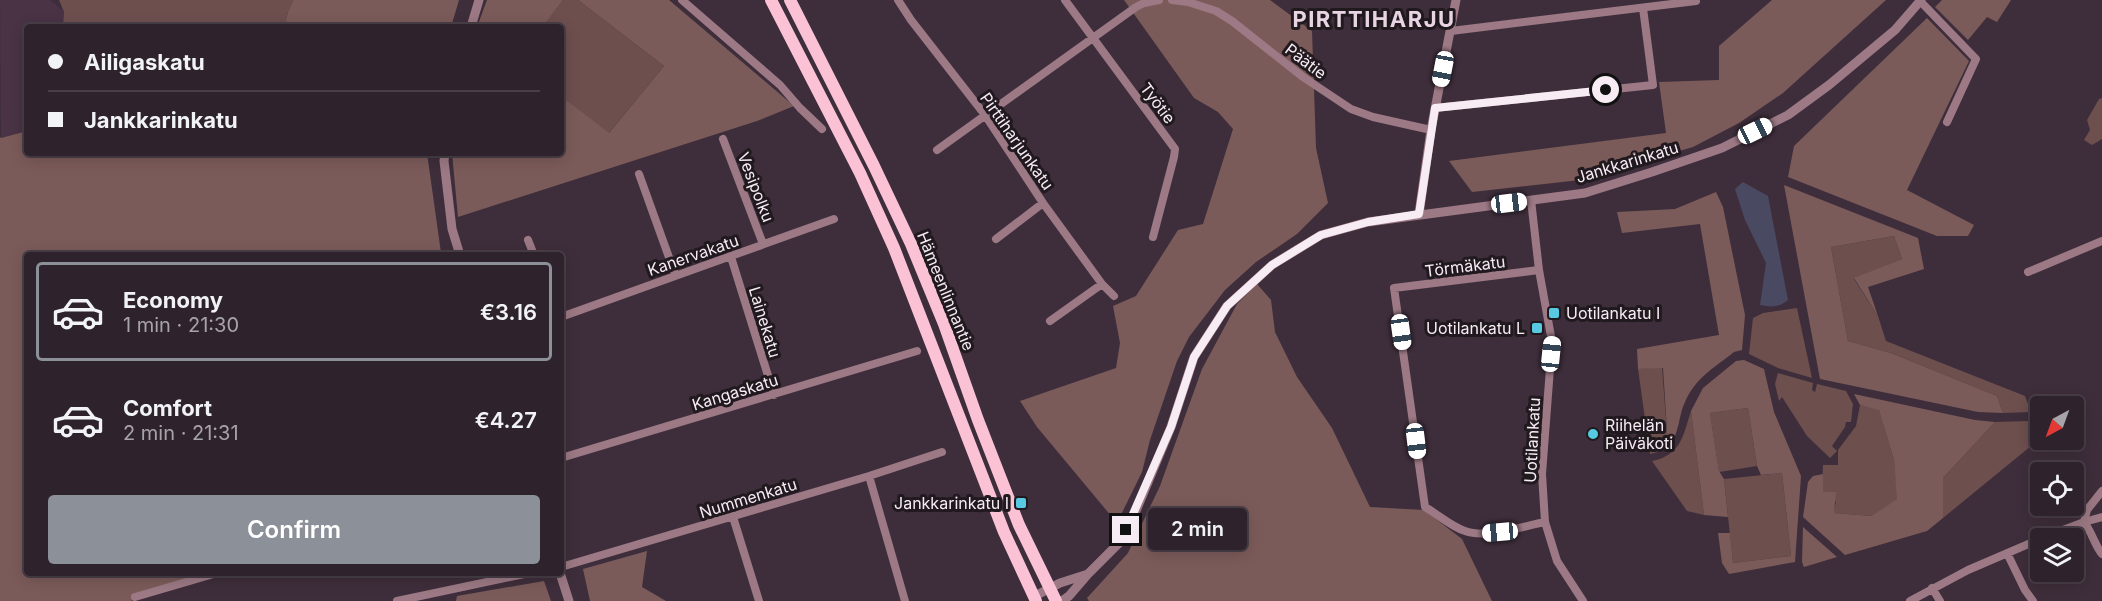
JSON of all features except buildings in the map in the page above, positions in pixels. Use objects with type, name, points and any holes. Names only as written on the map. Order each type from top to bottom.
[{"type":"main road","name":"Hämeenlinnantie","points":[[771,0],[860,173],[894,248],[988,493],[1035,599]]},
{"type":"main road","name":"Hämeenlinnantie","points":[[790,0],[874,166],[910,244],[944,324],[1019,525],[1056,601]]},
{"type":"street","points":[[472,24],[479,0]]},
{"type":"street","points":[[682,0],[780,84],[822,129]]},
{"type":"street","name":"Pirttiharjunkatu","points":[[898,0],[985,115],[1043,203],[1102,284],[1114,296]]},
{"type":"street","name":"Työtie","points":[[1065,0],[1175,148],[1153,237]]},
{"type":"street","points":[[937,150],[1092,38],[1144,3],[1159,0]]},
{"type":"street","name":"Päätie","points":[[1172,0],[1188,2],[1216,11],[1303,77],[1351,109],[1373,117],[1431,130]]},
{"type":"street","points":[[1419,214],[1431,130],[1456,0]]},
{"type":"street","points":[[1451,31],[1696,1]]},
{"type":"street","points":[[1920,1],[1976,59],[1947,122]]},
{"type":"street","name":"Jankkarinkatu","points":[[1062,601],[1070,596],[1119,543],[1133,518],[1171,427],[1194,357],[1227,306],[1272,265],[1321,235],[1368,222],[1585,193],[1722,148],[1788,115],[1829,85],[1895,30],[1920,1]]},
{"type":"street","points":[[1435,108],[1653,85],[1643,8]]},
{"type":"street","name":"Vesipolku","points":[[723,139],[763,244]]},
{"type":"street","points":[[445,156],[452,229],[459,252]]},
{"type":"street","points":[[639,174],[675,274]]},
{"type":"street","name":"Uotilankatu","points":[[1531,200],[1539,270],[1552,342],[1542,474],[1545,522],[1557,561],[1583,601]]},
{"type":"street","points":[[996,239],[1043,203]]},
{"type":"street","name":"Kanervakatu","points":[[564,315],[834,219]]},
{"type":"street","points":[[528,240],[533,252]]},
{"type":"street","points":[[2028,272],[2102,241]]},
{"type":"street","name":"Lainekatu","points":[[731,257],[774,395]]},
{"type":"street","name":"Törmäkatu","points":[[1539,270],[1394,288],[1425,507],[1465,531],[1500,532],[1545,522]]},
{"type":"street","points":[[1050,321],[1102,284]]},
{"type":"street","name":"Kangaskatu","points":[[564,457],[917,351]]},
{"type":"street","name":"Nummenkatu","points":[[564,566],[869,476],[942,452]]},
{"type":"street","points":[[869,476],[905,601]]},
{"type":"street","points":[[2084,522],[2087,510],[2102,491]]},
{"type":"street","points":[[733,517],[759,601]]},
{"type":"street","points":[[2069,528],[2102,517]]},
{"type":"street","points":[[2084,522],[2092,532],[2102,554]]},
{"type":"street","points":[[1910,601],[1932,588],[2030,544]]},
{"type":"street","points":[[2007,553],[2033,601]]},
{"type":"street","name":"Jankkarinkatu","points":[[1035,599],[1060,583],[1088,574]]},
{"type":"street","points":[[135,597],[207,576]]},
{"type":"street","points":[[397,601],[515,576]]},
{"type":"street","points":[[561,576],[569,601]]},
{"type":"street","points":[[1932,588],[1940,601]]},
{"type":"shaded area","points":[[0,0],[50,0],[64,12],[63,24],[24,24],[24,132],[1,138]]},
{"type":"shaded area","points":[[59,0],[293,0],[285,24],[63,24],[64,12]]},
{"type":"shaded area","points":[[293,0],[459,0],[452,24],[285,24]]},
{"type":"shaded area","points":[[487,0],[563,0],[545,24],[478,24]]},
{"type":"shaded area","points":[[563,0],[578,0],[664,66],[608,134],[564,98],[564,24],[545,24]]},
{"type":"shaded area","points":[[578,0],[669,0],[794,106],[757,121],[458,217],[452,156],[564,156],[564,98],[609,133],[664,66]]},
{"type":"shaded area","points":[[1124,0],[1270,0],[1312,31],[1316,148],[1328,203],[1297,234],[1256,262],[1225,290],[1189,337],[1177,361],[1150,440],[1142,472],[1117,523],[1037,427],[1020,401],[1116,368],[1120,343],[1113,306],[1136,296],[1178,230],[1203,224],[1233,129],[1218,112],[1194,98]]},
{"type":"shaded area","points":[[1772,0],[1886,0],[1783,93],[1739,123],[1693,147],[1580,180],[1472,192],[1449,161],[1666,133],[1659,82],[1719,80],[1719,46]]},
{"type":"shaded area","points":[[1942,0],[2011,0],[1997,22],[1987,17],[1968,40],[1935,7]]},
{"type":"shaded area","points":[[1927,18],[1969,61],[1907,190],[1974,225],[1968,236],[1937,236],[1788,177],[1794,146]]},
{"type":"shaded area","points":[[2102,98],[2102,139],[2092,145],[2084,140],[2090,130],[2087,120],[2099,99]]},
{"type":"shaded area","points":[[24,132],[24,156],[427,156],[441,252],[24,252],[24,576],[195,576],[132,598],[132,601],[0,601],[1,138]]},
{"type":"shaded area","points":[[1784,185],[1918,238],[1924,269],[1868,287],[1878,316],[1854,278],[1902,259],[1894,236],[1831,247],[1848,341],[1891,353],[1997,396],[2003,413],[1978,412],[1820,379]]},
{"type":"shaded area","points":[[1716,192],[1723,207],[1745,315],[1742,350],[1734,352],[1694,386],[1683,407],[1675,436],[1668,446],[1663,368],[1638,369],[1637,349],[1719,335],[1700,224],[1622,233],[1617,212],[1675,209]]},
{"type":"shaded area","points":[[1894,236],[1902,259],[1854,279],[1878,316],[1886,341],[2025,396],[2030,412],[2003,413],[1997,396],[1891,353],[1848,341],[1831,247]]},
{"type":"shaded area","points":[[1257,284],[1271,300],[1275,332],[1297,377],[1332,428],[1370,507],[1424,510],[1462,539],[1492,601],[1089,601],[1087,598],[1128,553],[1160,486],[1202,369],[1237,304]]},
{"type":"shaded area","points":[[1797,308],[1812,378],[1778,368],[1749,354],[1753,318],[1763,313]]},
{"type":"shaded area","points":[[1744,360],[1764,369],[1774,412],[1801,476],[1795,562],[1729,574],[1722,563],[1718,533],[1730,533],[1733,563],[1791,556],[1782,473],[1761,475],[1757,466],[1748,408],[1710,413],[1719,471],[1724,479],[1728,517],[1704,515],[1691,411],[1703,388],[1736,361]]},
{"type":"shaded area","points":[[1662,367],[1668,446],[1662,451],[1650,454],[1638,369]]},
{"type":"shaded area","points":[[1778,373],[1813,383],[1812,390],[1815,392],[1817,384],[1846,391],[1853,404],[1851,422],[1846,422],[1832,446],[1837,451],[1830,458],[1807,436],[1782,397],[1779,401],[1775,384]]},
{"type":"shaded area","points":[[1854,394],[1975,420],[1995,422],[1943,478],[1943,518],[1927,531],[1845,555],[1803,517],[1808,482],[1813,476],[1823,474],[1823,492],[1836,492],[1834,513],[1871,516],[1897,499],[1894,460],[1879,410],[1860,405]]},
{"type":"shaded area","points":[[1860,405],[1879,409],[1894,460],[1898,499],[1871,516],[1833,513],[1836,502],[1822,492],[1823,465],[1838,465],[1838,450],[1856,426]]},
{"type":"shaded area","points":[[1748,408],[1757,466],[1719,472],[1710,413]]},
{"type":"shaded area","points":[[1691,411],[1704,515],[1687,511],[1652,461],[1662,458],[1675,449],[1683,436]]},
{"type":"shaded area","points":[[2028,421],[2030,447],[1943,518],[1943,478],[1995,422]]},
{"type":"shaded area","points":[[1782,473],[1791,556],[1733,563],[1724,479]]},
{"type":"shaded area","points":[[1803,527],[1837,557],[1804,567],[1802,562]]},
{"type":"shaded area","points":[[647,551],[642,587],[666,601],[590,601],[583,569]]},
{"type":"shaded area","points":[[544,581],[551,601],[456,601],[457,596]]},
{"type":"water","points":[[1743,182],[1768,196],[1788,300],[1778,306],[1760,305],[1766,263],[1745,220],[1735,189]]},
{"type":"place","name":"Uotilankatu I","points":[[1554,313]]},
{"type":"place","name":"Uotilankatu L","points":[[1537,328]]},
{"type":"place","name":"Riihelän Päiväkoti","points":[[1593,434]]},
{"type":"place","name":"Jankkarinkatu I","points":[[1021,503]]},
{"type":"district","name":"PIRTTIHARJU","points":[[1374,19]]},
{"type":"route","points":[[1126,530],[1171,427],[1194,357],[1227,306],[1272,265],[1321,235],[1368,222],[1419,214],[1435,108],[1606,90]]}]
